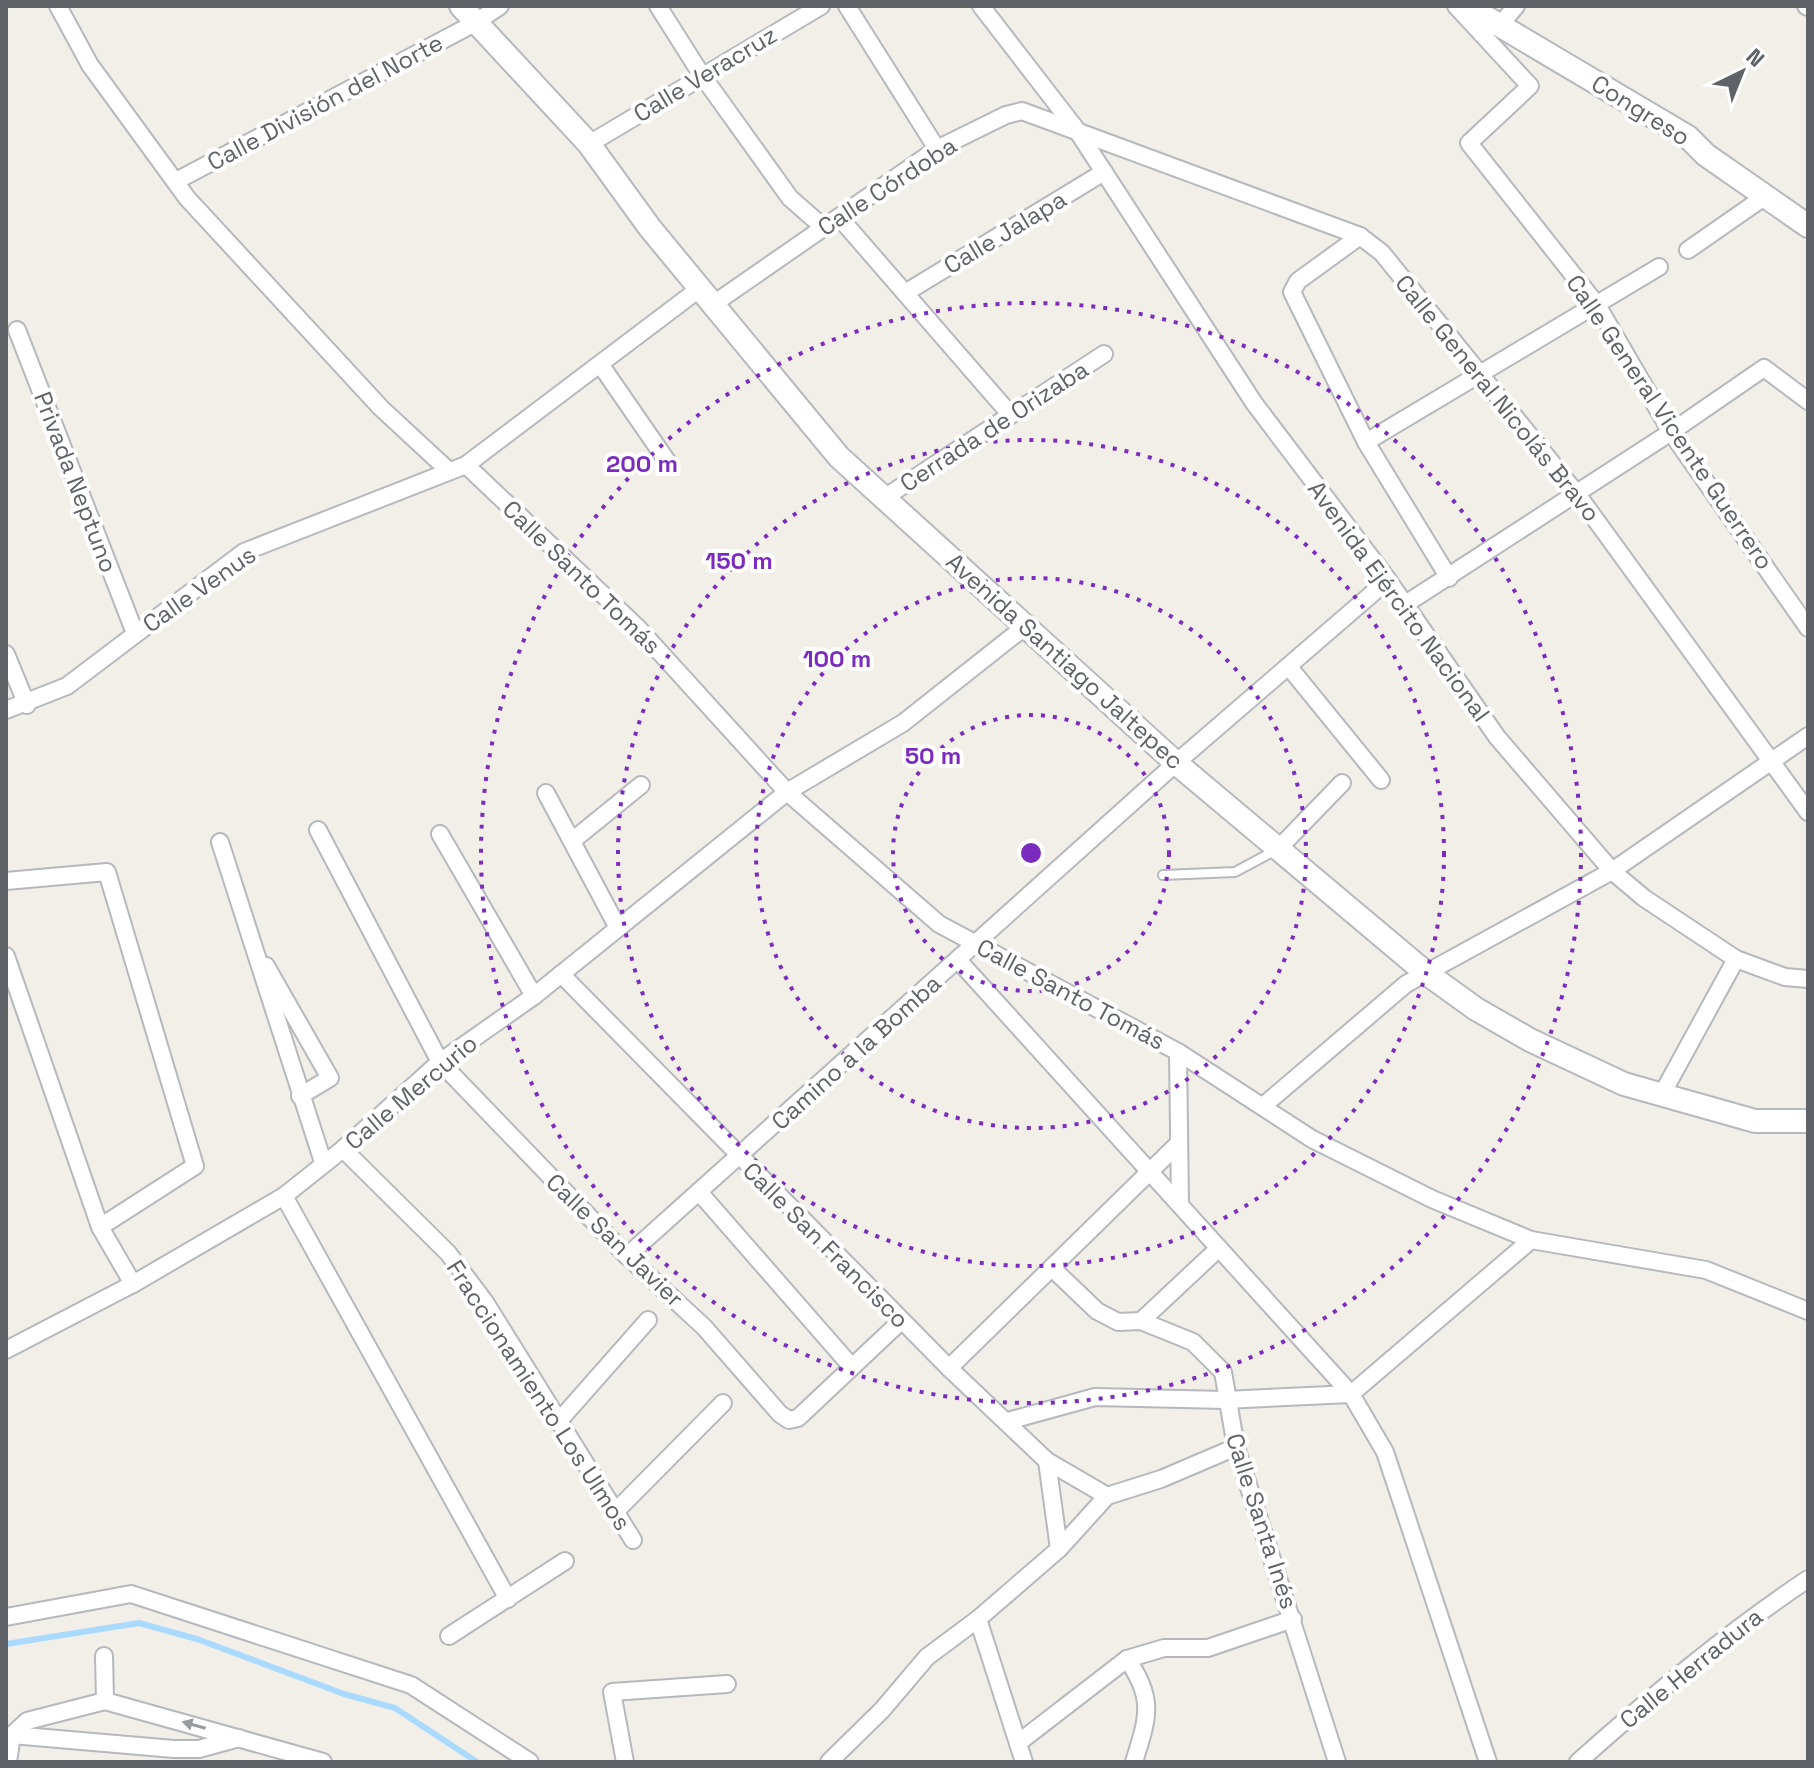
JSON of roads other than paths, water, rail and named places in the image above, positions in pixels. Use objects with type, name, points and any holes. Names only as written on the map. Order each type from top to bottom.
[{"type":"street","points":[[58,6],[90,65],[176,181],[381,408],[449,471]]},
{"type":"street","name":"Calle División del Norte","points":[[176,181],[468,15],[500,6]]},
{"type":"street","points":[[658,6],[701,74],[790,198],[823,227]]},
{"type":"street","points":[[847,6],[937,149]]},
{"type":"street","name":"Avenida Ejército Nacional","points":[[981,6],[1076,129],[1254,403],[1388,580],[1497,737],[1612,871],[1644,898],[1736,959],[1785,977],[1808,979]]},
{"type":"street","name":"Calle General Vicente Guerrero","points":[[1456,6],[1530,86],[1469,143],[1597,305],[1671,432],[1808,628]]},
{"type":"street","name":"Congreso","points":[[1467,6],[1688,137],[1706,155],[1808,226]]},
{"type":"street","points":[[1501,24],[1516,6]]},
{"type":"street","name":"Calle Veracruz","points":[[589,144],[812,8]]},
{"type":"street","name":"Avenida Santiago Jaltepec","points":[[468,15],[589,144],[706,297],[839,457],[1176,763],[1426,973],[1476,1009],[1530,1040],[1624,1084],[1755,1121],[1808,1121]]},
{"type":"street","name":"Calle Córdoba","points":[[449,471],[466,465],[600,364],[839,217],[937,149],[1006,115],[1022,111],[1076,129]]},
{"type":"street","name":"Calle General Nicolás Bravo","points":[[1076,129],[1360,236],[1382,253],[1484,375],[1577,494],[1808,812]]},
{"type":"street","name":"Calle Jalapa","points":[[905,293],[1104,172]]},
{"type":"street","points":[[1688,250],[1767,195]]},
{"type":"street","points":[[839,217],[1009,413]]},
{"type":"street","points":[[1360,236],[1298,281],[1292,292],[1366,442],[1449,578]]},
{"type":"street","points":[[1366,442],[1484,375],[1659,267]]},
{"type":"street","name":"Privada Neptuno","points":[[17,330],[135,633]]},
{"type":"street","name":"Cerrada de Orizaba","points":[[884,498],[1009,413],[1104,354]]},
{"type":"street","points":[[600,364],[669,464]]},
{"type":"street","points":[[1404,605],[1577,494],[1764,368],[1808,401]]},
{"type":"street","name":"Calle Santo Tomás","points":[[466,465],[637,627],[787,792],[939,924],[1178,1052],[1312,1139],[1432,1199],[1531,1240],[1706,1270],[1808,1311]]},
{"type":"street","name":"Calle Venus","points":[[6,710],[27,705],[67,686],[244,552],[449,471]]},
{"type":"street","name":"Camino a la Bomba","points":[[627,1256],[1176,763],[1388,580]]},
{"type":"street","name":"Calle Mercurio","points":[[6,1350],[133,1284],[284,1196],[343,1149],[440,1062],[534,996],[787,792],[903,723],[1027,625]]},
{"type":"street","points":[[6,654],[27,705]]},
{"type":"street","points":[[1289,667],[1381,780]]},
{"type":"street","points":[[1263,1106],[1406,984],[1612,871],[1687,823],[1808,736]]},
{"type":"street","points":[[1278,849],[1342,783]]},
{"type":"street","points":[[572,841],[641,785]]},
{"type":"street","points":[[546,793],[618,928]]},
{"type":"street","name":"Calle San Javier","points":[[318,830],[440,1062],[627,1256],[684,1307],[789,1420],[798,1418],[851,1366]]},
{"type":"street","points":[[440,834],[534,996]]},
{"type":"street","points":[[220,842],[323,1162]]},
{"type":"street","points":[[6,881],[107,872],[195,1166],[100,1227]]},
{"type":"street","points":[[251,940],[330,1078],[300,1096]]},
{"type":"street","points":[[6,956],[100,1227],[133,1284]]},
{"type":"street","points":[[1661,1096],[1736,959]]},
{"type":"street","points":[[958,960],[1351,1394],[1385,1452],[1488,1762]]},
{"type":"street","name":"Calle San Francisco","points":[[561,974],[949,1368],[1047,1461],[1107,1496]]},
{"type":"street","points":[[1178,1052],[1180,1204]]},
{"type":"street","points":[[949,1368],[1179,1143]]},
{"type":"street","name":"Fraccionamiento Los Ulmos","points":[[343,1149],[448,1253],[485,1302],[633,1540]]},
{"type":"street","points":[[699,1192],[851,1366],[901,1321]]},
{"type":"street","points":[[284,1196],[508,1599]]},
{"type":"street","points":[[1008,1421],[1095,1397],[1225,1400],[1351,1394],[1531,1240]]},
{"type":"street","points":[[1141,1321],[1219,1248]]},
{"type":"street","name":"Calle Santa Inés","points":[[1052,1268],[1097,1311],[1118,1322],[1141,1321],[1193,1342],[1223,1372],[1225,1400],[1236,1447],[1337,1762]]},
{"type":"street","points":[[558,1422],[648,1320]]},
{"type":"street","points":[[615,1512],[723,1403]]},
{"type":"street","points":[[829,1762],[882,1710],[927,1657],[978,1619],[1059,1549],[1107,1496],[1161,1479],[1236,1447]]},
{"type":"street","points":[[1047,1461],[1059,1549]]},
{"type":"street","points":[[449,1636],[565,1561]]},
{"type":"street","name":"Calle Herradura","points":[[1578,1762],[1769,1605],[1808,1579]]},
{"type":"street","points":[[6,1617],[131,1594],[411,1685],[530,1762]]},
{"type":"street","points":[[978,1619],[1024,1762]]},
{"type":"street","points":[[1018,1743],[1127,1659],[1164,1648],[1208,1648],[1293,1619]]},
{"type":"street","points":[[104,1656],[105,1701]]},
{"type":"street","points":[[1127,1659],[1144,1684],[1148,1710],[1134,1762]]},
{"type":"street","points":[[625,1762],[612,1692],[727,1684]]},
{"type":"street","points":[[8,1762],[12,1735],[27,1721],[48,1713],[105,1701],[323,1762]]},
{"type":"street","points":[[12,1735],[199,1749],[239,1738]]},
{"type":"lane","points":[[1163,875],[1235,872],[1278,849]]},
{"type":"waterway","points":[[6,1644],[139,1623],[197,1639],[344,1694],[395,1708],[477,1762]]}]
